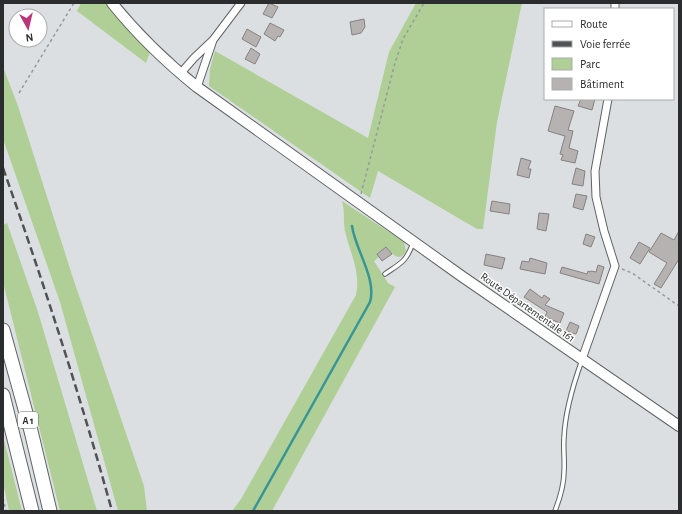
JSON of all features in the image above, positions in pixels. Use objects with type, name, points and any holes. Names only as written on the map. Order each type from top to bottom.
[{"type":"highway","name":"A 1","points":[[3,330],[31,431],[50,511]]},
{"type":"highway","name":"A 1","points":[[3,395],[32,511]]},
{"type":"street","name":"Route Départementale 161","points":[[112,3],[138,33],[180,74],[196,87],[460,275],[679,426]]},
{"type":"street","points":[[180,74],[213,40],[241,3]]},
{"type":"street","points":[[196,87],[213,40]]},
{"type":"street","points":[[582,359],[615,266],[604,231],[596,196],[595,171],[608,100]]},
{"type":"lane","points":[[385,274],[403,262],[408,256],[414,242]]},
{"type":"lane","points":[[555,511],[564,479],[564,438],[566,416],[582,359]]},
{"type":"path","points":[[19,94],[74,3]]},
{"type":"path","points":[[359,203],[397,57],[403,40],[424,3]]},
{"type":"path","points":[[615,266],[632,273],[679,306]]},
{"type":"path","points":[[3,498],[6,511]]},
{"type":"green space","points":[[81,3],[107,3],[150,52],[146,63],[77,11]]},
{"type":"green space","points":[[416,3],[522,3],[497,122],[483,229],[477,229],[378,171],[370,198],[209,86],[210,69],[215,51],[368,138],[389,52]]},
{"type":"green space","points":[[3,67],[18,106],[73,278],[144,486],[147,511],[118,511],[60,302],[3,139]]},
{"type":"green space","points":[[342,201],[404,242],[406,251],[404,255],[399,257],[393,255],[386,247],[377,253],[379,257],[374,261],[388,283],[395,287],[272,511],[232,511],[241,499],[356,295],[356,270],[345,231]]},
{"type":"green space","points":[[7,223],[38,312],[97,511],[60,511],[3,282],[3,225]]},
{"type":"green space","points":[[3,436],[22,511],[9,511],[3,482]]},
{"type":"building","points":[[269,3],[278,7],[272,18],[263,14]]},
{"type":"building","points":[[364,19],[365,27],[361,33],[352,35],[350,22]]},
{"type":"building","points":[[270,23],[284,30],[280,37],[278,36],[275,41],[264,34]]},
{"type":"building","points":[[247,29],[261,37],[256,47],[242,39]]},
{"type":"building","points":[[251,48],[260,54],[255,64],[245,59]]},
{"type":"building","points":[[581,100],[595,100],[592,110],[578,106]]},
{"type":"building","points":[[555,106],[574,111],[568,130],[573,131],[569,148],[578,151],[575,163],[561,160],[563,155],[560,154],[565,136],[548,131]]},
{"type":"building","points":[[521,158],[531,161],[528,169],[531,169],[529,178],[517,175]]},
{"type":"building","points":[[576,168],[585,171],[583,186],[572,184]]},
{"type":"building","points":[[576,194],[587,196],[583,210],[573,207]]},
{"type":"building","points":[[492,201],[510,204],[509,214],[490,211]]},
{"type":"building","points":[[539,213],[549,214],[546,231],[537,229]]},
{"type":"building","points":[[679,231],[679,259],[661,288],[654,284],[667,263],[649,252],[661,233],[674,240]]},
{"type":"building","points":[[586,234],[595,237],[591,247],[583,244]]},
{"type":"building","points":[[639,242],[650,248],[640,264],[630,258]]},
{"type":"building","points":[[386,247],[392,254],[382,261],[377,254]]},
{"type":"building","points":[[486,254],[505,258],[502,269],[484,265]]},
{"type":"building","points":[[530,258],[547,263],[545,274],[520,269],[522,261],[529,262]]},
{"type":"building","points":[[598,265],[604,267],[599,284],[560,273],[562,267],[587,274],[588,271],[596,272]]},
{"type":"building","points":[[530,289],[542,298],[544,295],[550,299],[545,305],[564,313],[560,323],[545,317],[547,312],[524,297]]},
{"type":"building","points":[[570,322],[579,326],[576,334],[566,331]]},
{"type":"waterway","points":[[253,511],[370,302],[371,284],[352,226]]},
{"type":"railway","points":[[3,168],[60,338],[112,511]]}]
